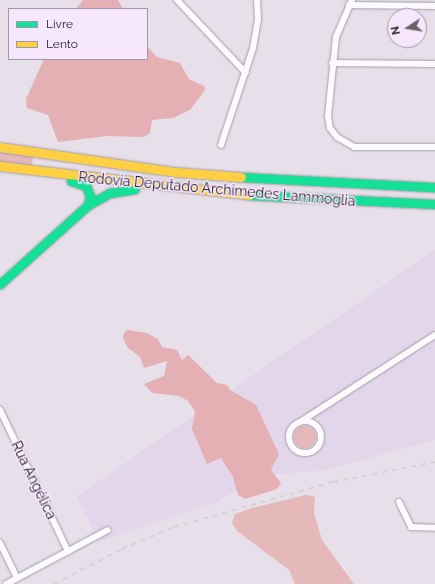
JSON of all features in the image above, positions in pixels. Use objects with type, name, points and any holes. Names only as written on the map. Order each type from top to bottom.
[{"type":"main road","name":"Rodovia Deputado Archimedes Lammoglia","points":[[0,147],[197,174],[303,182],[435,187]]},
{"type":"main road","name":"Rodovia Deputado Archimedes Lammoglia","points":[[0,166],[193,190],[297,199],[435,204]]},
{"type":"main road","points":[[16,169],[82,183],[89,190],[88,205]]},
{"type":"main road","points":[[0,284],[88,205],[119,190],[193,190]]},
{"type":"street","points":[[177,0],[246,73]]},
{"type":"street","points":[[222,145],[246,73],[258,20],[257,0]]},
{"type":"street","points":[[435,6],[351,3],[336,37],[332,63],[328,116],[330,128],[337,137],[354,147],[435,147]]},
{"type":"street","points":[[332,63],[435,64]]},
{"type":"street","points":[[300,422],[314,424],[320,433],[320,443],[313,451],[302,453],[293,447],[289,438],[292,428],[300,422],[435,335]]},
{"type":"street","name":"Rua Angélica","points":[[0,410],[68,551]]},
{"type":"street","points":[[314,424],[319,410]]},
{"type":"street","points":[[399,502],[411,527],[435,528]]},
{"type":"street","points":[[6,584],[108,530]]},
{"type":"street","points":[[0,543],[17,578]]},
{"type":"shaded area","points":[[83,0],[118,0],[122,8],[77,8]]},
{"type":"shaded area","points":[[148,47],[157,57],[180,63],[189,79],[204,86],[205,90],[190,110],[173,118],[152,120],[150,133],[144,137],[107,136],[58,142],[48,115],[27,108],[26,99],[44,60],[148,60]]},
{"type":"shaded area","points":[[0,150],[33,156],[31,168],[0,162]]},
{"type":"shaded area","points":[[435,250],[435,440],[326,470],[266,475],[210,505],[99,542],[77,496]]},
{"type":"shaded area","points":[[128,330],[147,333],[158,339],[162,347],[177,350],[182,360],[188,355],[217,383],[227,385],[230,390],[256,405],[279,454],[271,470],[281,483],[277,489],[245,499],[238,495],[233,477],[221,458],[207,464],[192,429],[195,411],[188,401],[179,396],[152,393],[144,384],[164,376],[167,361],[144,368],[140,357],[128,348],[123,338],[124,333]]},
{"type":"shaded area","points":[[301,426],[309,426],[316,433],[316,441],[309,448],[301,448],[294,441],[294,433]]},
{"type":"shaded area","points":[[306,495],[315,497],[314,513],[322,540],[354,584],[295,584],[289,570],[237,531],[232,523],[235,514],[252,508]]},
{"type":"railway","points":[[54,584],[122,549],[174,527],[333,482],[435,462]]},
{"type":"traffic: fast","points":[[241,177],[435,187]]},
{"type":"traffic: fast","points":[[71,181],[86,186],[90,196],[88,205]]},
{"type":"traffic: fast","points":[[88,205],[110,193],[135,189]]},
{"type":"traffic: fast","points":[[249,195],[435,204]]},
{"type":"traffic: fast","points":[[0,284],[88,205]]},
{"type":"traffic: slow","points":[[0,147],[176,172],[241,177]]},
{"type":"traffic: slow","points":[[0,166],[249,195]]}]
